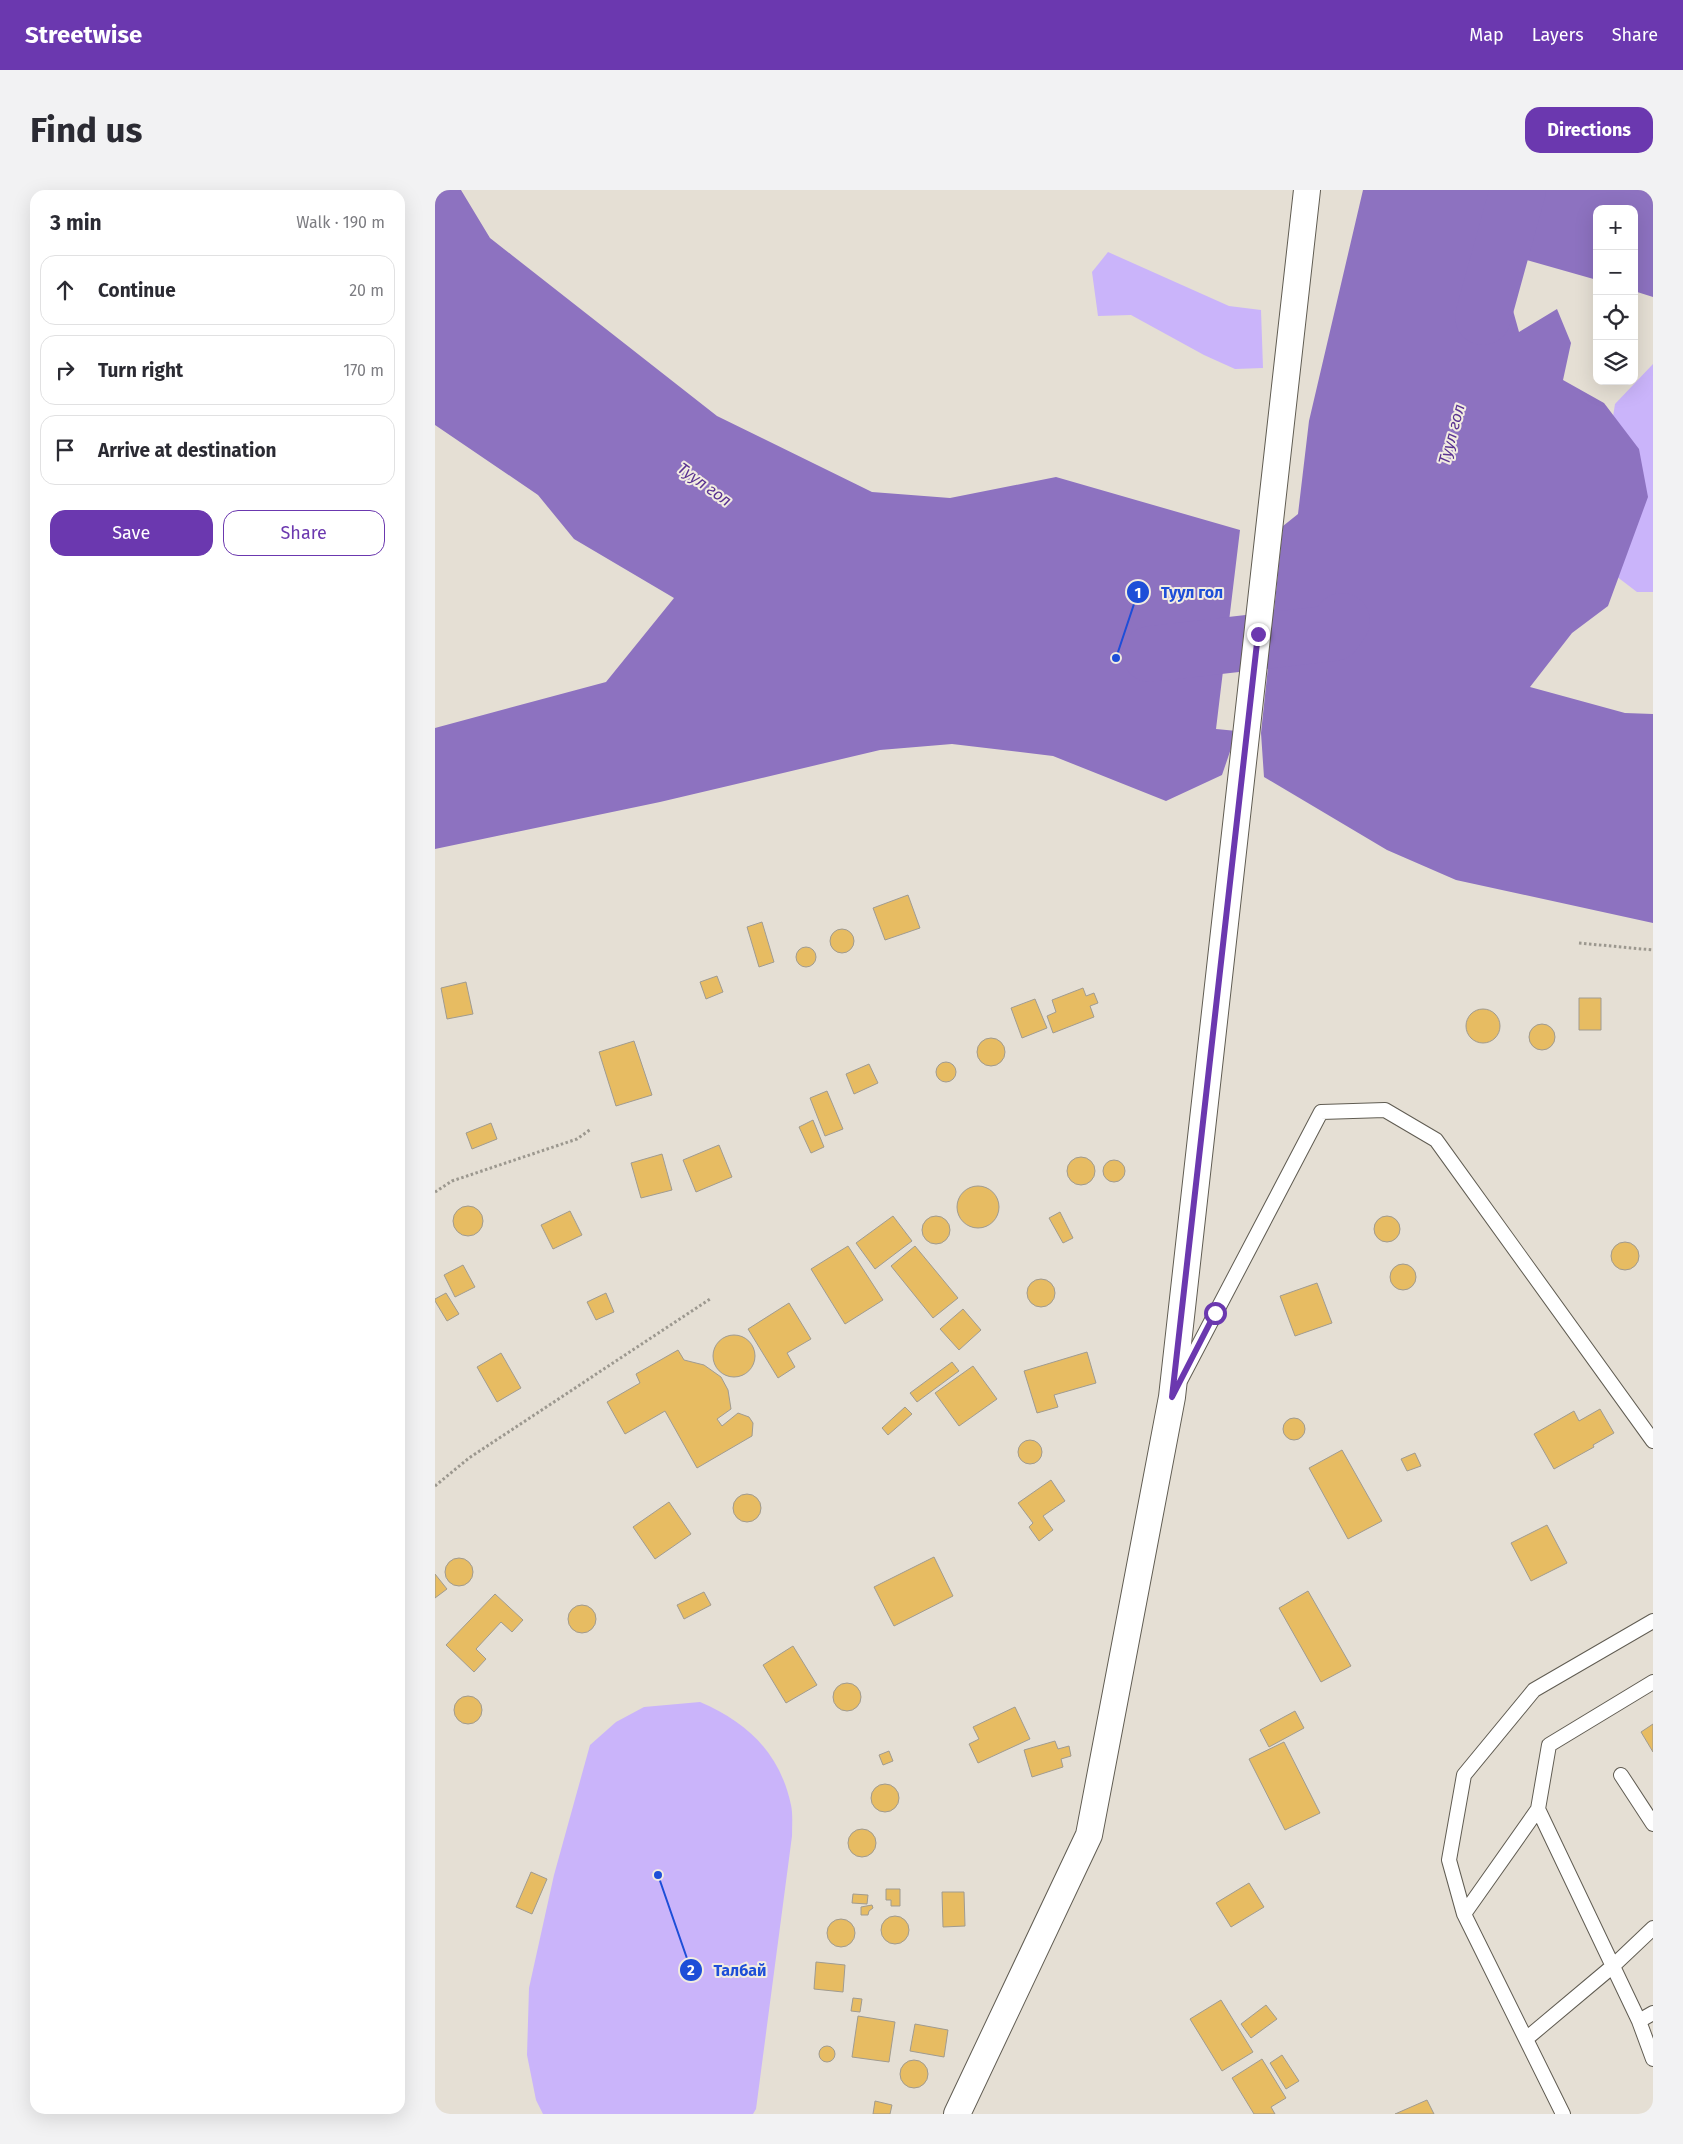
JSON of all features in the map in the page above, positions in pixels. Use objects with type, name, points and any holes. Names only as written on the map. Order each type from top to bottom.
[{"type":"street","points":[[957,2114],[1089,1834],[1172,1397],[1307,190]]},
{"type":"lane","points":[[1172,1397],[1321,1112],[1385,1110],[1436,1140],[1653,1442]]},
{"type":"lane","points":[[1563,2114],[1465,1914],[1449,1860],[1464,1775],[1534,1690],[1653,1621]]},
{"type":"lane","points":[[1465,1914],[1538,1809],[1549,1745],[1653,1682]]},
{"type":"lane","points":[[1621,1775],[1653,1824]]},
{"type":"lane","points":[[1538,1809],[1639,2021],[1653,2059]]},
{"type":"lane","points":[[1526,2039],[1613,1966],[1653,1928]]},
{"type":"lane","points":[[1639,2021],[1653,2013]]},
{"type":"path","points":[[1579,943],[1653,950]]},
{"type":"path","points":[[435,1192],[452,1181],[577,1139],[591,1129]]},
{"type":"path","points":[[435,1486],[469,1458],[710,1299]]},
{"type":"shaded area","points":[[1108,252],[1229,306],[1261,310],[1263,368],[1235,369],[1204,355],[1131,315],[1098,316],[1092,272]]},
{"type":"shaded area","points":[[1653,364],[1653,592],[1637,592],[1591,557],[1615,404],[1633,385],[1638,385],[1638,380]]},
{"type":"shaded area","points":[[700,1702],[733,1719],[759,1742],[779,1770],[786,1786],[792,1809],[792,1836],[756,2109],[753,2114],[543,2114],[536,2100],[527,2055],[529,1988],[554,1875],[590,1745],[616,1722],[644,1707]]},
{"type":"water","points":[[435,190],[461,190],[490,238],[717,416],[872,492],[950,498],[1056,477],[1240,530],[1216,729],[1237,731],[1222,775],[1166,801],[1053,756],[952,744],[880,750],[660,802],[435,849],[435,728],[606,682],[674,598],[574,539],[538,495],[435,425]]},
{"type":"water","points":[[1363,190],[1509,190],[1502,204],[1504,246],[1535,190],[1653,190],[1653,297],[1638,292],[1638,205],[1593,205],[1593,279],[1505,254],[1507,289],[1519,332],[1557,309],[1571,343],[1563,380],[1604,403],[1639,449],[1648,497],[1608,606],[1572,633],[1530,687],[1625,713],[1653,714],[1653,923],[1456,880],[1387,850],[1264,777],[1261,733],[1283,526],[1298,514],[1309,421]]},
{"type":"building","points":[[908,895],[920,928],[885,940],[873,908]]},
{"type":"building","points":[[762,922],[774,962],[759,967],[747,927]]},
{"type":"building","points":[[842,929],[847,930],[853,936],[853,946],[847,952],[842,953],[837,952],[831,946],[830,941],[831,936],[837,930]]},
{"type":"building","points":[[806,947],[813,950],[816,957],[813,964],[806,967],[799,964],[796,957],[799,950]]},
{"type":"building","points":[[717,976],[723,992],[706,999],[700,982]]},
{"type":"building","points":[[466,982],[473,1014],[447,1019],[441,988]]},
{"type":"building","points":[[1083,988],[1086,996],[1094,993],[1098,1003],[1090,1006],[1094,1017],[1053,1033],[1047,1016],[1056,1012],[1052,1000]]},
{"type":"building","points":[[1579,998],[1601,998],[1601,1030],[1579,1030]]},
{"type":"building","points":[[1035,999],[1047,1028],[1022,1038],[1011,1008]]},
{"type":"building","points":[[1483,1009],[1490,1010],[1495,1014],[1499,1019],[1499,1033],[1495,1038],[1490,1042],[1483,1043],[1476,1042],[1471,1038],[1467,1033],[1466,1026],[1467,1019],[1471,1014],[1476,1010]]},
{"type":"building","points":[[1542,1024],[1551,1028],[1555,1037],[1551,1046],[1542,1050],[1533,1046],[1529,1037],[1533,1028]]},
{"type":"building","points":[[991,1038],[1001,1042],[1005,1052],[1001,1062],[991,1066],[981,1062],[977,1052],[981,1042]]},
{"type":"building","points":[[634,1041],[652,1095],[616,1106],[599,1052]]},
{"type":"building","points":[[946,1062],[953,1065],[956,1072],[953,1079],[946,1082],[939,1079],[936,1072],[939,1065]]},
{"type":"building","points":[[869,1064],[878,1083],[854,1094],[846,1074]]},
{"type":"building","points":[[827,1091],[843,1129],[825,1136],[810,1098]]},
{"type":"building","points":[[813,1120],[824,1147],[811,1153],[799,1127]]},
{"type":"building","points":[[491,1123],[497,1139],[472,1149],[466,1133]]},
{"type":"building","points":[[719,1145],[732,1177],[696,1192],[683,1160]]},
{"type":"building","points":[[662,1154],[672,1190],[641,1198],[631,1163]]},
{"type":"building","points":[[1081,1157],[1091,1161],[1095,1171],[1091,1181],[1081,1185],[1071,1181],[1067,1171],[1071,1161]]},
{"type":"building","points":[[1114,1160],[1122,1163],[1125,1171],[1122,1179],[1114,1182],[1106,1179],[1103,1171],[1106,1163]]},
{"type":"building","points":[[982,1186],[990,1189],[996,1195],[999,1207],[996,1219],[990,1225],[974,1228],[966,1225],[960,1219],[957,1203],[960,1195],[966,1189]]},
{"type":"building","points":[[468,1206],[478,1211],[483,1221],[478,1231],[468,1236],[458,1231],[453,1221],[458,1211]]},
{"type":"building","points":[[570,1211],[582,1235],[553,1249],[541,1225]]},
{"type":"building","points":[[1060,1212],[1073,1238],[1063,1243],[1049,1218]]},
{"type":"building","points":[[893,1216],[912,1241],[875,1269],[856,1243]]},
{"type":"building","points":[[936,1216],[946,1220],[950,1230],[946,1240],[936,1244],[926,1240],[922,1230],[926,1220]]},
{"type":"building","points":[[1387,1216],[1396,1220],[1400,1229],[1396,1238],[1387,1242],[1378,1238],[1374,1229],[1378,1220]]},
{"type":"building","points":[[1625,1242],[1635,1246],[1639,1256],[1635,1266],[1625,1270],[1615,1266],[1611,1256],[1615,1246]]},
{"type":"building","points":[[848,1246],[883,1300],[845,1324],[811,1269]]},
{"type":"building","points":[[915,1246],[958,1298],[933,1318],[891,1266]]},
{"type":"building","points":[[1403,1264],[1412,1268],[1416,1277],[1412,1286],[1403,1290],[1394,1286],[1390,1277],[1394,1268]]},
{"type":"building","points":[[463,1265],[475,1287],[455,1297],[444,1275]]},
{"type":"building","points":[[1041,1279],[1051,1283],[1055,1293],[1051,1303],[1041,1307],[1031,1303],[1027,1293],[1031,1283]]},
{"type":"building","points":[[1317,1283],[1332,1323],[1295,1336],[1280,1296]]},
{"type":"building","points":[[446,1293],[459,1314],[447,1321],[435,1301],[435,1299]]},
{"type":"building","points":[[606,1293],[614,1312],[596,1320],[587,1302]]},
{"type":"building","points":[[789,1303],[811,1339],[787,1353],[795,1367],[778,1378],[748,1329]]},
{"type":"building","points":[[963,1309],[981,1330],[959,1350],[940,1329]]},
{"type":"building","points":[[738,1335],[746,1338],[752,1344],[755,1356],[752,1368],[746,1374],[730,1377],[722,1374],[716,1368],[713,1352],[716,1344],[722,1338]]},
{"type":"building","points":[[678,1350],[684,1360],[704,1365],[721,1377],[728,1390],[731,1409],[717,1419],[722,1426],[738,1413],[749,1417],[753,1423],[752,1436],[697,1468],[665,1411],[625,1434],[607,1402],[640,1383],[636,1374]]},
{"type":"building","points":[[1087,1352],[1096,1383],[1054,1395],[1058,1407],[1037,1413],[1024,1371]]},
{"type":"building","points":[[501,1353],[521,1388],[497,1402],[477,1367]]},
{"type":"building","points":[[952,1362],[959,1371],[917,1402],[910,1393]]},
{"type":"building","points":[[973,1366],[997,1399],[959,1426],[935,1393]]},
{"type":"building","points":[[905,1407],[912,1414],[888,1435],[882,1428]]},
{"type":"building","points":[[1600,1409],[1614,1433],[1593,1445],[1594,1447],[1554,1469],[1534,1434],[1574,1411],[1579,1421]]},
{"type":"building","points":[[1294,1418],[1302,1421],[1305,1429],[1302,1437],[1294,1440],[1286,1437],[1283,1429],[1286,1421]]},
{"type":"building","points":[[1030,1440],[1039,1443],[1042,1452],[1039,1461],[1030,1464],[1021,1461],[1018,1452],[1021,1443]]},
{"type":"building","points":[[1342,1450],[1382,1521],[1348,1539],[1309,1468]]},
{"type":"building","points":[[1415,1453],[1421,1466],[1407,1471],[1401,1459]]},
{"type":"building","points":[[1051,1480],[1065,1501],[1043,1516],[1053,1530],[1039,1541],[1029,1527],[1033,1523],[1018,1503]]},
{"type":"building","points":[[747,1494],[757,1498],[761,1508],[757,1518],[747,1522],[737,1518],[733,1508],[737,1498]]},
{"type":"building","points":[[669,1502],[691,1534],[655,1559],[633,1527]]},
{"type":"building","points":[[1547,1525],[1567,1563],[1531,1581],[1511,1543]]},
{"type":"building","points":[[934,1557],[953,1596],[894,1626],[874,1587]]},
{"type":"building","points":[[459,1558],[469,1562],[473,1572],[469,1582],[459,1586],[449,1582],[445,1572],[449,1562]]},
{"type":"building","points":[[435,1574],[447,1589],[435,1598]]},
{"type":"building","points":[[1308,1591],[1351,1666],[1321,1682],[1279,1608]]},
{"type":"building","points":[[704,1592],[711,1605],[684,1619],[677,1605]]},
{"type":"building","points":[[495,1594],[523,1620],[512,1632],[501,1622],[476,1649],[486,1659],[474,1672],[446,1645]]},
{"type":"building","points":[[582,1605],[592,1609],[596,1619],[592,1629],[582,1633],[572,1629],[568,1619],[572,1609]]},
{"type":"building","points":[[793,1646],[817,1685],[786,1703],[763,1665]]},
{"type":"building","points":[[847,1683],[857,1687],[861,1697],[857,1707],[847,1711],[837,1707],[833,1697],[837,1687]]},
{"type":"building","points":[[468,1696],[478,1700],[482,1710],[478,1720],[468,1724],[458,1720],[454,1710],[458,1700]]},
{"type":"building","points":[[1015,1707],[1030,1739],[978,1763],[969,1744],[979,1739],[973,1727]]},
{"type":"building","points":[[1295,1711],[1304,1728],[1269,1747],[1260,1730]]},
{"type":"building","points":[[1653,1724],[1653,1752],[1641,1732]]},
{"type":"building","points":[[1055,1741],[1058,1749],[1069,1746],[1071,1756],[1061,1759],[1063,1767],[1032,1777],[1024,1750]]},
{"type":"building","points":[[1284,1742],[1320,1813],[1285,1830],[1249,1759]]},
{"type":"building","points":[[889,1751],[893,1761],[883,1765],[879,1755]]},
{"type":"building","points":[[885,1784],[895,1788],[899,1798],[895,1808],[885,1812],[875,1808],[871,1798],[875,1788]]},
{"type":"building","points":[[862,1829],[872,1833],[876,1843],[872,1853],[862,1857],[852,1853],[848,1843],[852,1833]]},
{"type":"building","points":[[531,1872],[547,1879],[532,1914],[516,1907]]},
{"type":"building","points":[[1249,1883],[1264,1907],[1231,1927],[1216,1903]]},
{"type":"building","points":[[886,1889],[900,1889],[900,1906],[891,1906],[891,1900],[886,1900]]},
{"type":"building","points":[[942,1892],[964,1892],[965,1926],[943,1927]]},
{"type":"building","points":[[853,1894],[868,1895],[867,1904],[852,1903]]},
{"type":"building","points":[[872,1905],[873,1908],[869,1911],[868,1915],[861,1915],[861,1907]]},
{"type":"building","points":[[895,1916],[905,1920],[909,1930],[905,1940],[895,1944],[885,1940],[881,1930],[885,1920]]},
{"type":"building","points":[[841,1919],[851,1923],[855,1933],[851,1943],[841,1947],[831,1943],[827,1933],[831,1923]]},
{"type":"building","points":[[816,1962],[845,1965],[843,1992],[814,1989]]},
{"type":"building","points":[[853,1998],[862,1999],[860,2012],[851,2011]]},
{"type":"building","points":[[1221,2000],[1253,2052],[1222,2071],[1190,2019]]},
{"type":"building","points":[[1266,2005],[1277,2019],[1251,2038],[1241,2024]]},
{"type":"building","points":[[858,2016],[895,2022],[889,2062],[852,2057]]},
{"type":"building","points":[[915,2024],[948,2030],[944,2057],[910,2051]]},
{"type":"building","points":[[827,2046],[833,2048],[835,2054],[833,2060],[827,2062],[821,2060],[819,2054],[821,2048]]},
{"type":"building","points":[[1282,2055],[1299,2081],[1286,2089],[1270,2063]]},
{"type":"building","points":[[1262,2059],[1286,2098],[1271,2107],[1275,2114],[1254,2114],[1232,2078]]},
{"type":"building","points":[[914,2060],[924,2064],[928,2074],[924,2084],[914,2088],[904,2084],[900,2074],[904,2064]]},
{"type":"building","points":[[1427,2100],[1434,2114],[1395,2114]]},
{"type":"building","points":[[875,2101],[892,2105],[890,2114],[873,2114]]},
{"type":"waterway","name":"Туул гол","points":[[1483,317],[1518,190]]},
{"type":"waterway","name":"Туул гол","points":[[1150,654],[1334,633],[1342,621]]},
{"type":"place","name":"Туул гол","points":[[1116,658]]},
{"type":"place","name":"Талбай","points":[[658,1875]]},
{"type":"route","points":[[1215,1313],[1172,1397],[1258,634]]}]
